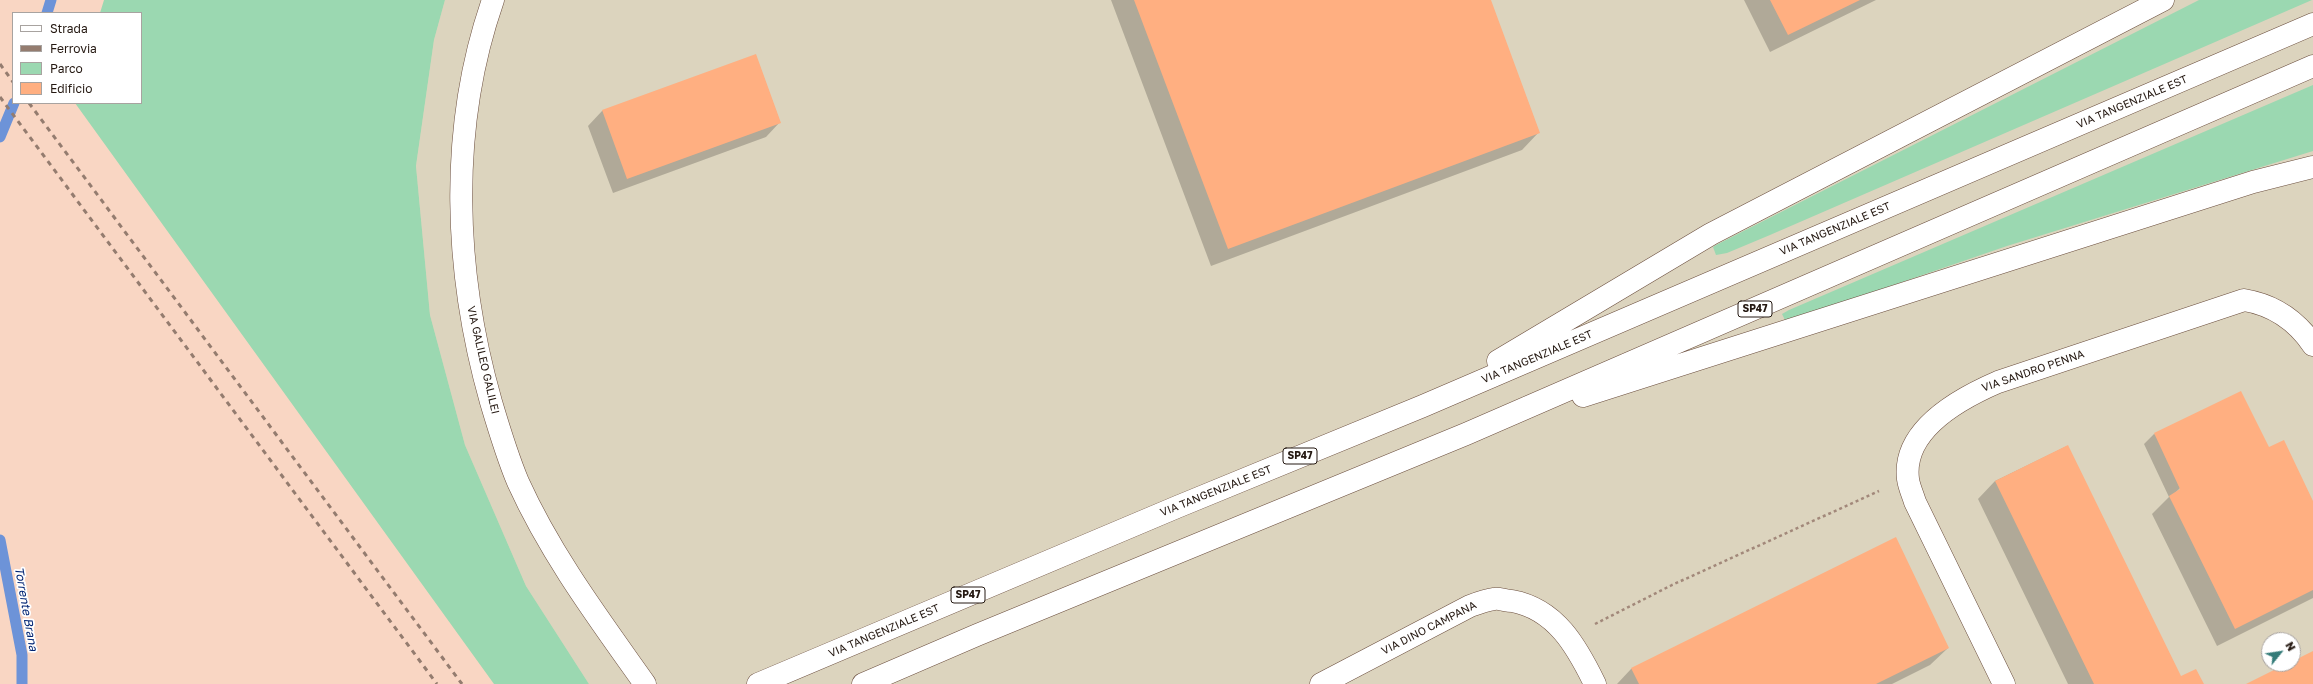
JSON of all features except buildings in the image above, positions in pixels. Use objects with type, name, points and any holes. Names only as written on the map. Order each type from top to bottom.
[{"type":"main road","name":"VIA GALILEO GALILEI","points":[[493,0],[484,30],[463,139],[461,192],[462,244],[470,311],[484,378],[500,432],[518,481],[543,531],[573,583],[645,684]]},
{"type":"main road","points":[[1422,406],[1711,234],[2163,0]]},
{"type":"main road","name":"VIA TANGENZIALE EST","points":[[758,684],[1177,507],[1422,406],[2313,24]]},
{"type":"main road","name":"SP47","points":[[863,684],[977,634],[1466,434],[2313,66]]},
{"type":"main road","points":[[1466,434],[2253,182],[2313,167]]},
{"type":"main road","name":"VIA SANDRO PENNA","points":[[2004,684],[1915,502],[1908,478],[1911,453],[1924,430],[1944,411],[1966,396],[1998,382],[2244,300],[2261,302],[2276,309],[2293,322],[2313,345]]},
{"type":"main road","name":"VIA DINO CAMPANA","points":[[1321,684],[1470,606],[1495,599],[1518,602],[1538,610],[1555,622],[1571,638],[1591,676]]},
{"type":"path","points":[[1571,638],[1624,608],[1672,585],[1908,478]]},
{"type":"shaded area","points":[[445,0],[2313,0],[2313,684],[589,684],[526,586],[465,445],[430,315],[416,166],[434,40]]},
{"type":"green space","points":[[104,0],[445,0],[434,40],[416,166],[430,315],[465,445],[526,586],[589,684],[494,684],[76,104],[142,104],[142,12],[100,12]]},
{"type":"green space","points":[[2199,0],[2312,0],[1770,235],[1727,253],[1716,255],[1713,247],[1716,245]]},
{"type":"green space","points":[[2313,85],[2313,151],[2007,246],[1786,322],[1782,314],[1789,310]]},
{"type":"waterway","name":"Torrente Brana","points":[[47,12],[51,0]]},
{"type":"waterway","name":"Torrente Brana","points":[[0,137],[14,104]]},
{"type":"waterway","name":"Torrente Brana","points":[[0,540],[22,655],[22,684]]},
{"type":"railway","points":[[0,64],[12,81]]},
{"type":"railway","points":[[0,97],[437,684]]},
{"type":"railway","points":[[30,104],[462,684]]}]
